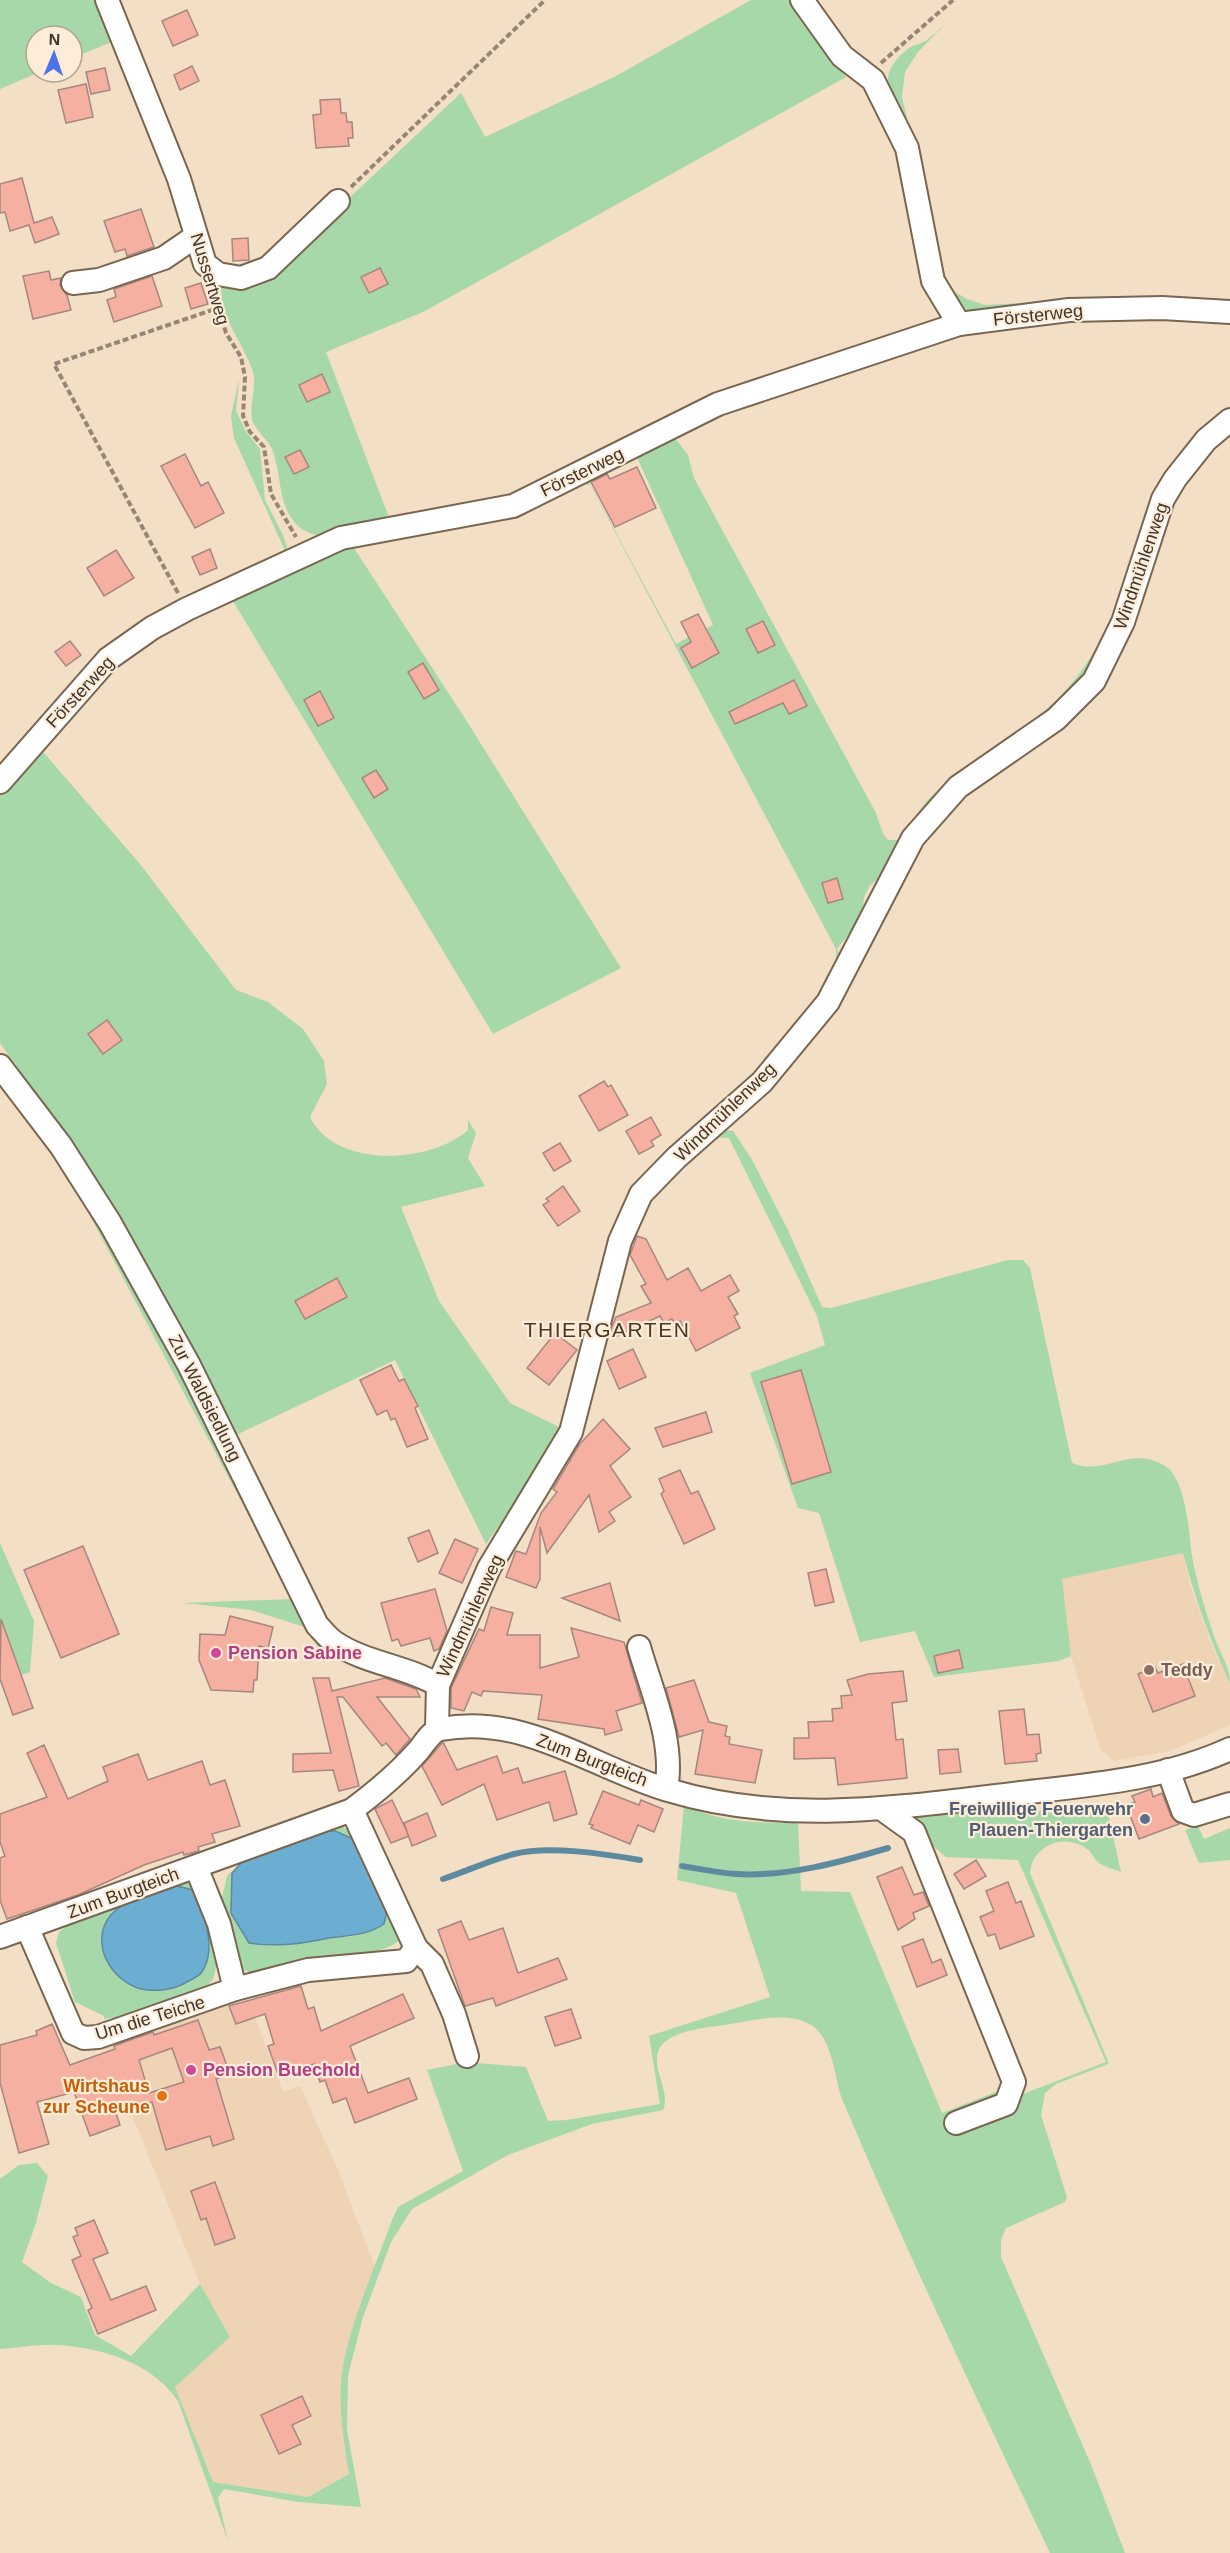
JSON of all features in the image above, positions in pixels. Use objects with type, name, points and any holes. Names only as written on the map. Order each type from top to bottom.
[{"type":"street","name":"Nussertweg","points":[[106,0],[179,179],[205,264]]},
{"type":"street","points":[[802,0],[842,56],[873,80],[907,148],[933,281],[959,324]]},
{"type":"street","points":[[205,264],[218,274],[241,278],[268,268],[338,201]]},
{"type":"street","points":[[73,283],[99,280],[164,258],[196,236]]},
{"type":"street","name":"Försterweg","points":[[0,782],[108,660],[152,628],[187,609],[341,538],[513,506],[718,404],[959,324],[1069,310],[1162,308],[1230,312]]},
{"type":"street","name":"Windmühlenweg","points":[[437,1729],[438,1685],[489,1568],[571,1432],[620,1241],[641,1194],[676,1158],[762,1082],[828,1002],[913,838],[958,787],[1056,719],[1094,681],[1123,622],[1163,499],[1175,479],[1206,440],[1230,420]]},
{"type":"street","name":"Zur Waldsiedlung","points":[[0,1066],[61,1146],[110,1222],[189,1365],[317,1625],[333,1641],[349,1650],[422,1675],[438,1685]]},
{"type":"street","points":[[639,1647],[666,1742],[670,1768],[666,1789]]},
{"type":"street","name":"Zum Burgteich","points":[[0,1937],[352,1810],[394,1778],[437,1729],[467,1725],[505,1729],[559,1745],[666,1789],[713,1801],[765,1809],[841,1812],[1126,1780],[1229,1753]]},
{"type":"street","points":[[1168,1770],[1183,1811],[1188,1814],[1194,1815],[1230,1804]]},
{"type":"street","points":[[882,1809],[914,1832],[1014,2082],[1006,2104],[956,2123]]},
{"type":"street","points":[[352,1810],[416,1948],[432,1964],[454,2014],[467,2056]]},
{"type":"street","points":[[196,1867],[219,1924],[235,1989]]},
{"type":"street","name":"Um die Teiche","points":[[27,1927],[73,2033],[84,2038],[98,2037],[235,1989],[308,1970],[406,1961],[416,1948]]},
{"type":"path","points":[[338,201],[544,0]]},
{"type":"path","points":[[873,80],[879,65],[953,0]]},
{"type":"path","name":"Nussertweg","points":[[205,264],[226,333],[241,357],[245,377],[243,416],[250,432],[264,447],[271,494],[284,519],[307,552]]},
{"type":"path","points":[[187,609],[54,364],[218,308]]},
{"type":"shaded area","name":"Teddy","points":[[1183,1553],[1189,1582],[1211,1644],[1230,1683],[1230,1725],[1170,1751],[1114,1761],[1101,1750],[1071,1656],[1061,1579]]},
{"type":"shaded area","points":[[247,1996],[283,2092],[300,2086],[338,2170],[375,2267],[351,2336],[341,2382],[342,2433],[349,2474],[308,2497],[213,2482],[175,2387],[230,2337],[200,2284],[105,2048]]},
{"type":"green space","points":[[0,0],[95,0],[112,42],[84,53],[84,24],[24,24],[24,79],[0,89]]},
{"type":"green space","points":[[751,0],[796,0],[846,77],[423,312],[326,352],[390,520],[334,536],[312,534],[302,529],[288,512],[284,502],[272,449],[252,419],[254,375],[224,309],[221,284],[250,284],[347,200],[461,93],[485,137],[616,76]]},
{"type":"green space","points":[[949,20],[918,52],[905,72],[902,97],[920,172],[931,251],[948,288],[967,299],[985,305],[1137,297],[1230,300],[1230,305],[1106,303],[982,312],[963,309],[952,302],[942,289],[928,254],[916,176],[888,82],[893,64],[902,54],[910,47],[928,39]]},
{"type":"green space","points":[[239,379],[236,411],[245,430],[260,449],[265,500],[283,535],[287,547],[286,553],[234,438],[231,416]]},
{"type":"green space","points":[[1230,406],[1230,411],[1211,424],[1161,490],[1145,529],[1117,618],[1074,690],[1050,716],[972,769],[946,791],[925,814],[888,872],[870,885],[864,897],[862,917],[837,949],[843,961],[839,972],[808,1019],[771,1064],[729,1105],[683,1137],[751,1076],[801,1023],[821,997],[833,971],[836,949],[590,485],[578,484],[518,508],[429,530],[426,528],[517,506],[586,477],[676,644],[713,625],[635,453],[665,435],[672,434],[688,455],[694,478],[876,813],[883,834],[888,840],[900,840],[933,794],[957,774],[1035,719],[1069,687],[1095,650],[1115,613],[1126,584],[1144,519],[1163,479],[1172,465],[1205,428]]},
{"type":"green space","points":[[350,542],[466,720],[621,968],[493,1034],[230,596]]},
{"type":"green space","points":[[38,746],[140,864],[236,990],[268,1002],[303,1029],[324,1061],[327,1084],[310,1117],[322,1134],[340,1146],[361,1153],[384,1156],[408,1155],[431,1150],[468,1130],[468,1120],[476,1133],[468,1158],[485,1186],[401,1207],[439,1301],[510,1403],[559,1427],[560,1438],[524,1497],[511,1509],[486,1544],[395,1360],[234,1436],[78,1152],[0,1043],[0,789]]},
{"type":"green space","points":[[0,1078],[47,1142],[119,1251],[315,1629],[420,1681],[320,1653],[311,1629],[251,1610],[183,1603],[293,1599],[79,1195],[55,1156],[0,1085]]},
{"type":"green space","points":[[719,1130],[733,1131],[751,1158],[787,1228],[822,1307],[831,1308],[1008,1260],[1023,1260],[1030,1268],[1072,1463],[1096,1466],[1140,1458],[1165,1466],[1172,1473],[1182,1494],[1199,1589],[1213,1634],[1227,1668],[1230,1683],[1204,1619],[1183,1553],[1062,1579],[1071,1656],[1059,1661],[934,1677],[915,1631],[860,1642],[819,1513],[798,1508],[750,1373],[825,1345],[817,1316],[729,1138],[709,1137]]},
{"type":"green space","points":[[0,1543],[34,1621],[30,1672],[0,1683]]},
{"type":"green space","points":[[684,1805],[727,1819],[798,1823],[801,1891],[850,1892],[942,2113],[998,2091],[1005,2075],[1017,2078],[1023,2094],[1106,2062],[1018,1860],[946,1857],[917,1832],[913,1825],[915,1817],[950,1810],[985,1814],[1112,1806],[1107,1809],[1121,1872],[1101,1864],[1087,1849],[1069,1842],[1051,1844],[1037,1855],[1032,1864],[1030,1873],[1108,2064],[1056,2084],[1045,2093],[1041,2115],[1067,2197],[1065,2202],[1006,2228],[1001,2240],[1001,2257],[1092,2467],[1125,2553],[1050,2553],[883,2193],[842,2099],[832,2059],[824,2039],[811,2025],[790,2018],[778,2017],[702,2028],[667,2040],[661,2046],[657,2059],[665,2096],[663,2110],[592,2124],[508,2155],[412,2209],[391,2242],[363,2317],[348,2375],[347,2430],[361,2507],[299,2502],[224,2489],[218,2498],[228,2541],[178,2401],[155,2376],[124,2360],[73,2346],[49,2345],[0,2349],[0,2179],[19,2165],[37,2163],[48,2176],[35,2226],[22,2262],[51,2283],[81,2297],[95,2335],[131,2356],[200,2284],[230,2337],[175,2387],[213,2482],[308,2497],[349,2474],[341,2417],[341,2382],[348,2343],[369,2279],[398,2207],[463,2171],[427,2070],[466,2062],[526,2067],[548,2121],[567,2120],[660,2104],[649,2036],[770,1997],[736,1893],[677,1880]]},
{"type":"green space","points":[[320,1826],[341,1826],[356,1835],[331,1938],[355,1936],[388,1906],[399,1927],[399,1941],[372,1953],[354,1957],[265,1971],[249,1972],[238,1967],[219,1910],[227,1876],[252,1852]]},
{"type":"green space","points":[[1198,1826],[1204,1839],[1230,1828],[1230,1860],[1199,1863],[1185,1830]]},
{"type":"green space","points":[[180,1878],[194,1884],[203,1896],[217,1963],[213,1979],[200,1994],[125,2016],[104,2019],[104,2016],[75,2002],[56,1943],[59,1932],[73,1922]]},
{"type":"water","points":[[313,1831],[335,1831],[356,1840],[388,1906],[384,1924],[364,1933],[299,1943],[269,1945],[249,1943],[231,1913],[232,1873],[244,1860]]},
{"type":"water","points":[[177,1886],[193,1890],[201,1909],[209,1943],[206,1964],[198,1976],[175,1987],[152,1990],[130,1985],[112,1970],[106,1960],[102,1938],[104,1927],[110,1916],[124,1905],[141,1896]]},
{"type":"building","points":[[187,10],[198,35],[173,46],[162,21]]},
{"type":"building","points":[[192,66],[199,81],[180,90],[174,75]]},
{"type":"building","points":[[105,68],[110,90],[91,94],[86,72]]},
{"type":"building","points":[[86,84],[93,117],[66,123],[58,90]]},
{"type":"building","points":[[340,99],[341,113],[346,113],[347,122],[352,122],[353,138],[348,138],[349,146],[316,148],[313,115],[321,114],[320,100]]},
{"type":"building","points":[[22,178],[34,223],[52,217],[59,234],[35,243],[29,225],[10,231],[5,212],[0,213],[0,184]]},
{"type":"building","points":[[141,209],[154,247],[127,256],[125,249],[115,252],[104,221]]},
{"type":"building","points":[[248,238],[249,260],[233,261],[232,239]]},
{"type":"building","points":[[380,268],[388,284],[369,293],[361,277]]},
{"type":"building","points":[[49,271],[51,280],[61,278],[60,285],[67,295],[71,310],[33,319],[23,276]]},
{"type":"building","points":[[152,276],[162,306],[114,322],[107,300],[116,297],[114,289]]},
{"type":"building","points":[[201,283],[208,304],[191,309],[185,288]]},
{"type":"building","points":[[322,374],[330,392],[307,402],[299,385]]},
{"type":"building","points":[[300,450],[309,467],[294,474],[285,457]]},
{"type":"building","points":[[185,454],[201,486],[208,482],[224,513],[195,528],[161,466]]},
{"type":"building","points":[[637,467],[656,508],[615,527],[591,482],[607,474],[610,479]]},
{"type":"building","points":[[210,549],[217,568],[200,575],[192,557]]},
{"type":"building","points":[[116,550],[134,578],[104,596],[87,568]]},
{"type":"building","points":[[698,614],[719,653],[692,668],[681,648],[691,642],[681,622]]},
{"type":"building","points":[[763,621],[775,645],[758,653],[746,629]]},
{"type":"building","points":[[70,641],[81,655],[66,666],[55,652]]},
{"type":"building","points":[[423,663],[439,690],[424,699],[408,672]]},
{"type":"building","points":[[794,680],[807,706],[789,714],[783,703],[735,724],[729,712]]},
{"type":"building","points":[[320,691],[334,718],[318,726],[304,700]]},
{"type":"building","points":[[376,770],[388,789],[374,798],[362,778]]},
{"type":"building","points":[[837,878],[843,899],[828,903],[822,883]]},
{"type":"building","points":[[107,1020],[122,1040],[103,1054],[88,1034]]},
{"type":"building","points":[[604,1081],[608,1087],[611,1085],[628,1115],[599,1131],[579,1096]]},
{"type":"building","points":[[651,1117],[661,1135],[651,1141],[654,1146],[639,1154],[626,1131]]},
{"type":"building","points":[[560,1143],[571,1161],[554,1171],[543,1153]]},
{"type":"building","points":[[563,1186],[580,1211],[558,1226],[543,1205],[549,1201],[546,1199]]},
{"type":"building","points":[[637,1236],[646,1239],[667,1280],[688,1268],[701,1291],[730,1275],[739,1291],[728,1297],[738,1314],[734,1316],[740,1328],[696,1351],[680,1321],[675,1324],[672,1319],[664,1323],[660,1316],[615,1337],[611,1329],[616,1317],[651,1303],[641,1286],[646,1284],[630,1255]]},
{"type":"building","points":[[337,1278],[347,1297],[305,1319],[295,1301]]},
{"type":"building","points":[[555,1333],[577,1350],[549,1385],[527,1368]]},
{"type":"building","points":[[633,1349],[646,1377],[619,1389],[607,1361]]},
{"type":"building","points":[[391,1365],[399,1381],[404,1379],[418,1406],[415,1408],[428,1439],[407,1447],[395,1418],[391,1420],[387,1410],[377,1415],[360,1380]]},
{"type":"building","points":[[801,1370],[831,1472],[792,1484],[761,1382]]},
{"type":"building","points":[[706,1412],[712,1432],[663,1447],[655,1428]]},
{"type":"building","points":[[603,1419],[630,1449],[610,1466],[631,1497],[609,1512],[615,1521],[599,1532],[589,1495],[547,1553],[540,1527],[540,1579],[536,1588],[506,1577],[516,1551],[526,1554],[541,1513],[557,1492],[553,1489],[579,1445]]},
{"type":"building","points":[[680,1470],[691,1494],[698,1491],[715,1529],[684,1544],[661,1494],[664,1491],[659,1479]]},
{"type":"building","points":[[429,1530],[438,1553],[418,1562],[408,1538]]},
{"type":"building","points":[[455,1539],[478,1549],[462,1583],[439,1573]]},
{"type":"building","points":[[83,1546],[119,1634],[61,1658],[24,1570]]},
{"type":"building","points":[[826,1569],[834,1602],[815,1606],[808,1573]]},
{"type":"building","points":[[610,1583],[620,1621],[562,1598]]},
{"type":"building","points":[[435,1589],[447,1631],[439,1649],[434,1651],[430,1638],[401,1646],[398,1639],[392,1641],[381,1603]]},
{"type":"building","points":[[491,1607],[513,1613],[507,1635],[540,1635],[540,1668],[579,1657],[571,1628],[624,1642],[642,1703],[616,1711],[622,1730],[605,1735],[604,1729],[538,1719],[542,1695],[483,1691],[481,1696],[472,1692],[464,1711],[451,1708],[451,1688],[479,1629],[484,1631]]},
{"type":"building","points":[[230,1616],[273,1627],[268,1648],[259,1646],[257,1680],[254,1680],[253,1692],[211,1690],[199,1660],[200,1634],[225,1635]]},
{"type":"building","points":[[1,1619],[33,1708],[13,1715],[0,1679]]},
{"type":"building","points":[[959,1650],[963,1668],[938,1673],[934,1656]]},
{"type":"building","points":[[1183,1664],[1195,1696],[1153,1712],[1138,1674],[1155,1667],[1158,1673]]},
{"type":"building","points":[[903,1671],[907,1701],[892,1703],[896,1740],[903,1739],[907,1778],[838,1785],[835,1758],[794,1759],[794,1738],[809,1738],[808,1722],[833,1721],[832,1709],[842,1708],[841,1696],[852,1695],[847,1680],[868,1674]]},
{"type":"building","points":[[313,1678],[329,1678],[332,1691],[385,1678],[416,1689],[420,1697],[377,1697],[410,1739],[396,1755],[386,1743],[382,1746],[343,1697],[337,1697],[359,1786],[339,1791],[333,1770],[293,1772],[293,1754],[331,1753]]},
{"type":"building","points":[[694,1680],[709,1722],[727,1726],[725,1736],[730,1737],[729,1744],[762,1750],[755,1783],[695,1774],[703,1730],[679,1737],[666,1688]]},
{"type":"building","points":[[1024,1709],[1027,1735],[1039,1734],[1041,1753],[1036,1754],[1037,1761],[1005,1764],[999,1711]]},
{"type":"building","points":[[443,1742],[457,1770],[497,1756],[503,1773],[518,1768],[523,1783],[565,1771],[577,1814],[554,1821],[549,1802],[497,1820],[484,1784],[442,1805],[422,1766]]},
{"type":"building","points":[[44,1745],[68,1799],[108,1781],[103,1767],[138,1754],[148,1780],[202,1761],[210,1785],[225,1780],[240,1826],[212,1834],[215,1842],[198,1847],[199,1851],[184,1855],[183,1852],[144,1865],[78,1895],[7,1919],[0,1900],[0,1858],[5,1856],[0,1842],[0,1814],[47,1797],[27,1753]]},
{"type":"building","points":[[958,1749],[961,1772],[940,1774],[938,1750]]},
{"type":"building","points":[[1151,1789],[1153,1797],[1162,1793],[1171,1816],[1179,1824],[1139,1839],[1126,1805],[1135,1802],[1132,1796]]},
{"type":"building","points":[[603,1791],[639,1805],[641,1800],[663,1809],[654,1832],[638,1825],[630,1844],[591,1828],[593,1825],[589,1824]]},
{"type":"building","points":[[392,1800],[409,1836],[391,1843],[375,1809]]},
{"type":"building","points":[[427,1813],[436,1836],[412,1846],[404,1823]]},
{"type":"building","points":[[976,1860],[986,1876],[964,1889],[954,1874]]},
{"type":"building","points":[[902,1867],[914,1895],[923,1892],[929,1906],[913,1913],[915,1919],[898,1930],[877,1877]]},
{"type":"building","points":[[1008,1882],[1016,1903],[1021,1901],[1034,1936],[1000,1949],[995,1934],[988,1936],[980,1917],[994,1911],[986,1891]]},
{"type":"building","points":[[461,1921],[469,1940],[503,1928],[518,1973],[558,1958],[567,1979],[496,2006],[493,1998],[465,2006],[438,1930]]},
{"type":"building","points":[[923,1939],[932,1963],[941,1959],[947,1975],[917,1987],[902,1947]]},
{"type":"building","points":[[301,1986],[308,2009],[314,2007],[321,2031],[403,1994],[414,2018],[350,2046],[368,2093],[409,2078],[417,2099],[355,2123],[346,2098],[333,2103],[325,2080],[320,2082],[314,2064],[279,2077],[268,2046],[274,2044],[265,2014],[236,2024],[229,2006]]},
{"type":"building","points":[[571,2009],[581,2038],[555,2046],[545,2017]]},
{"type":"building","points":[[198,2020],[209,2050],[220,2047],[230,2074],[216,2079],[234,2139],[213,2146],[210,2136],[166,2150],[152,2102],[116,2113],[120,2125],[90,2136],[74,2092],[37,2102],[49,2144],[19,2153],[0,2083],[0,2045],[37,2035],[36,2031],[52,2024],[70,2065],[115,2049],[114,2046],[130,2040],[153,2032],[154,2035]],"holes":[[[172,2048],[184,2082],[149,2093],[139,2060]]]},
{"type":"building","points":[[215,2182],[235,2238],[215,2245],[206,2218],[201,2220],[191,2191]]},
{"type":"building","points":[[94,2220],[108,2253],[93,2259],[111,2300],[146,2286],[156,2310],[98,2334],[88,2310],[92,2308],[72,2260],[81,2256],[73,2237],[78,2235],[75,2228]]},
{"type":"building","points":[[302,2396],[311,2416],[292,2425],[301,2444],[279,2454],[261,2415]]},
{"type":"waterway","points":[[682,1866],[730,1873],[775,1873],[833,1863],[888,1848]]},
{"type":"waterway","points":[[443,1879],[496,1859],[528,1851],[577,1851],[640,1860]]},
{"type":"place","name":"Pension Sabine","points":[[216,1653]]},
{"type":"place","name":"Teddy","points":[[1149,1670]]},
{"type":"place","name":"Freiwillige Feuerwehr Plauen-Thiergarten","points":[[1145,1819]]},
{"type":"place","name":"Pension Buechold","points":[[191,2070]]},
{"type":"place","name":"Wirtshaus zur Scheune","points":[[162,2096]]},
{"type":"district","name":"THIERGARTEN","points":[[607,1330]]}]
